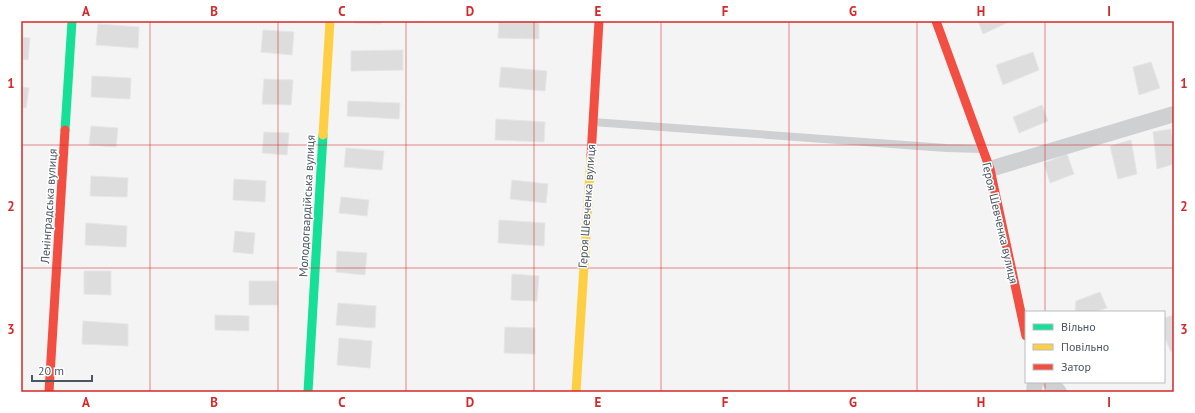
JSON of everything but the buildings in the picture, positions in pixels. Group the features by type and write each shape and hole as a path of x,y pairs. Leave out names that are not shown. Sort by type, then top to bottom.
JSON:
{"street":[{"name":"Ленінградська вулиця","path":"49,392 72,21"},
{"name":"Молодогвардійська вулиця","path":"308,392 330,21"},
{"name":"Героя Шевченка вулиця","path":"576,392 599,21"},
{"name":"Героя Шевченка вулиця","path":"936,21 990,169 1025,331"},
{"path":"990,169 1174,114"},
{"path":"1051,383 1059,392"}],"lane":[{"path":"593,122 983,150"}],"traffic: fast":[{"path":"65,130 72,21"},
{"path":"308,392 323,135"}],"traffic: slow":[{"path":"323,135 330,21"},
{"path":"576,392 591,156"}],"traffic: jam":[{"path":"591,156 599,21"},
{"path":"936,21 990,169 1025,331"},
{"path":"49,392 65,130"}]}
